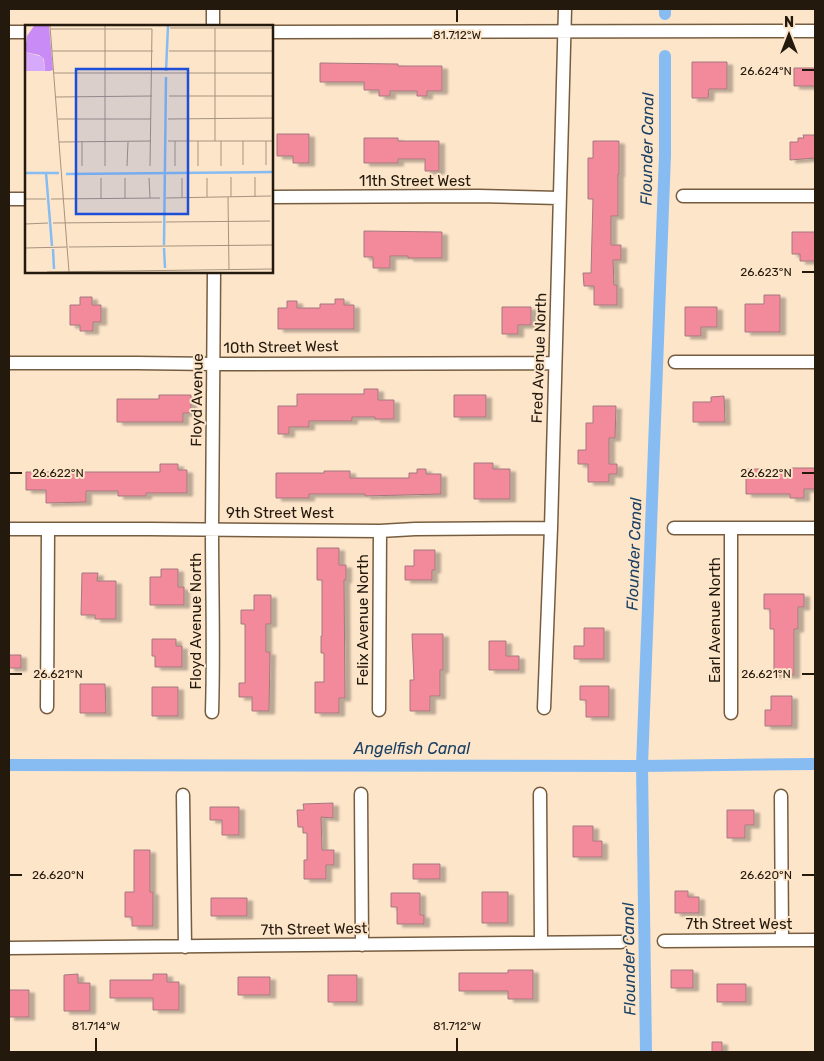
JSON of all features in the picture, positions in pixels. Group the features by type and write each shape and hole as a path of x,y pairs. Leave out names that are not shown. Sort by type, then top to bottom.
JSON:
{"street":[{"path":"213,9 213,25"},
{"name":"Fred Avenue North","path":"544,708 551,528 565,9"},
{"path":"272,32 815,31"},
{"path":"9,32 25,32"},
{"name":"11th Street West","path":"272,197 478,196 559,198"},
{"path":"683,196 815,196"},
{"path":"9,199 25,198"},
{"name":"Floyd Avenue","path":"212,530 214,272"},
{"path":"676,362 815,362"},
{"name":"10th Street West","path":"9,363 554,363"},
{"name":"9th Street West","path":"9,530 332,529 380,531 551,528"},
{"path":"674,528 815,528"},
{"name":"Earl Avenue North","path":"731,528 731,712"},
{"path":"47,706 48,529"},
{"name":"Floyd Avenue North","path":"212,530 214,625 212,712"},
{"name":"Felix Avenue North","path":"379,710 380,531"},
{"path":"361,794 362,945"},
{"path":"540,794 541,942"},
{"path":"183,795 185,947"},
{"path":"781,796 782,940"},
{"name":"7th Street West","path":"664,941 815,940"},
{"name":"7th Street West","path":"9,948 620,942"}],"building":[{"path":"692,62 727,62 727,89 709,89 708,98 692,98"},
{"path":"320,63 442,66 442,91 427,91 427,96 417,96 417,91 390,91 390,96 379,96 379,90 364,90 364,82 320,82"},
{"path":"794,68 815,68 815,86 794,86"},
{"path":"277,134 309,134 309,163 293,163 293,156 277,156"},
{"path":"803,135 815,135 815,158 790,160 790,142 798,142 798,138 804,138"},
{"path":"364,138 398,138 398,141 439,141 439,171 425,171 425,159 398,159 398,163 364,163"},
{"path":"593,141 619,141 618,216 611,216 611,245 621,245 621,260 613,260 614,285 617,285 617,305 594,305 594,286 584,286 583,273 591,273 593,199 588,199 588,158 593,158"},
{"path":"364,231 442,232 442,258 390,256 390,268 373,268 373,257 364,257"},
{"path":"792,232 815,232 815,261 800,261 800,254 792,254"},
{"path":"764,295 780,295 780,332 745,332 745,304 764,304"},
{"path":"80,297 92,297 92,305 101,305 101,322 93,322 93,331 80,331 80,325 70,325 70,305 80,305"},
{"path":"335,299 344,299 344,305 354,305 354,329 278,329 278,308 287,308 287,301 297,301 297,308 320,308 320,304 335,304"},
{"path":"502,307 531,307 531,325 518,325 518,334 502,334"},
{"path":"685,307 717,307 717,327 701,327 701,336 685,336"},
{"path":"364,389 378,389 378,400 394,400 394,419 352,417 352,421 309,421 309,427 289,427 289,434 278,434 278,406 297,406 297,394 364,394"},
{"path":"159,395 191,395 191,413 183,413 183,422 117,422 117,399 159,399"},
{"path":"454,395 486,395 486,417 454,417"},
{"path":"724,396 725,422 693,422 693,402 711,402 711,397"},
{"path":"593,406 616,406 615,438 609,438 609,464 617,464 617,474 609,474 609,482 588,482 588,464 578,464 578,450 586,450 586,423 593,423"},
{"path":"474,463 493,463 493,469 510,469 510,499 474,499"},
{"path":"160,464 178,464 178,470 187,470 187,493 146,493 146,496 118,496 118,491 86,491 86,502 46,503 46,490 26,490 26,472 160,472"},
{"path":"815,468 815,489 804,489 804,498 790,498 790,494 746,494 746,469"},
{"path":"417,469 426,469 426,474 441,474 441,494 365,496 365,494 309,494 309,498 276,498 276,473 350,471 350,478 409,478 409,473 417,473"},
{"path":"317,548 339,548 339,565 346,565 346,580 344,580 345,698 339,698 339,713 315,713 315,682 324,682 324,653 321,653 322,580 317,580"},
{"path":"414,550 435,550 435,570 432,570 432,580 405,580 405,566 414,566"},
{"path":"161,569 178,569 178,587 184,587 184,605 150,605 150,577 161,577"},
{"path":"82,573 98,573 97,581 116,581 116,619 95,619 95,615 81,615"},
{"path":"764,594 804,594 804,607 798,607 798,629 794,629 794,675 774,675 774,629 770,629 770,609 764,609"},
{"path":"254,595 271,595 271,624 266,624 266,652 270,652 269,711 252,711 252,697 239,697 239,683 245,683 245,624 241,624 241,610 254,610"},
{"path":"584,628 604,628 604,659 574,659 574,646 584,646"},
{"path":"412,634 443,634 443,670 440,670 440,696 430,696 430,711 410,711 410,680 414,680"},
{"path":"152,639 176,639 176,646 182,646 182,667 155,667 155,656 152,656"},
{"path":"489,641 506,641 506,656 519,656 519,670 489,670"},
{"path":"9,655 21,655 21,668 9,668"},
{"path":"80,684 105,684 106,713 80,713"},
{"path":"580,686 609,686 609,717 586,717 586,700 580,700"},
{"path":"152,687 178,687 178,716 152,716"},
{"path":"771,696 792,696 792,726 765,726 765,710 771,710"},
{"path":"333,803 333,818 321,817 322,850 334,850 334,865 326,865 326,879 304,879 304,860 307,860 307,833 303,833 303,827 298,827 297,810 304,810 303,804"},
{"path":"210,807 239,807 239,835 222,835 222,820 210,820"},
{"path":"727,810 754,810 754,825 745,825 745,838 727,838"},
{"path":"573,826 593,826 593,841 602,841 602,857 573,857"},
{"path":"134,850 150,850 150,892 153,892 153,926 132,926 132,917 125,917 125,892 134,892"},
{"path":"413,864 440,864 440,879 413,879"},
{"path":"675,891 688,891 688,897 699,897 699,913 675,913"},
{"path":"482,892 508,892 508,923 482,923"},
{"path":"391,893 420,893 420,915 424,915 424,924 397,924 397,907 391,907"},
{"path":"211,898 247,898 247,916 211,916"},
{"path":"508,970 533,970 533,999 508,999 508,991 459,991 459,973 508,973"},
{"path":"671,970 693,970 693,988 671,988"},
{"path":"78,974 78,983 90,983 90,1011 64,1011 64,975"},
{"path":"153,974 167,974 167,982 179,982 179,1010 153,1010 153,998 110,998 110,980 153,980"},
{"path":"328,975 357,975 357,1002 328,1002"},
{"path":"238,977 270,977 270,995 238,995"},
{"path":"717,984 746,984 746,1002 717,1002"},
{"path":"9,990 29,990 29,1017 9,1017"},
{"path":"712,1042 722,1042 722,1052 712,1052"}],"waterway":[{"name":"Flounder Canal","path":"665,9 665,14"},
{"name":"Flounder Canal","path":"646,1052 642,766 665,155 665,56"},
{"name":"Angelfish Canal","path":"9,765 642,766 815,764"}]}
